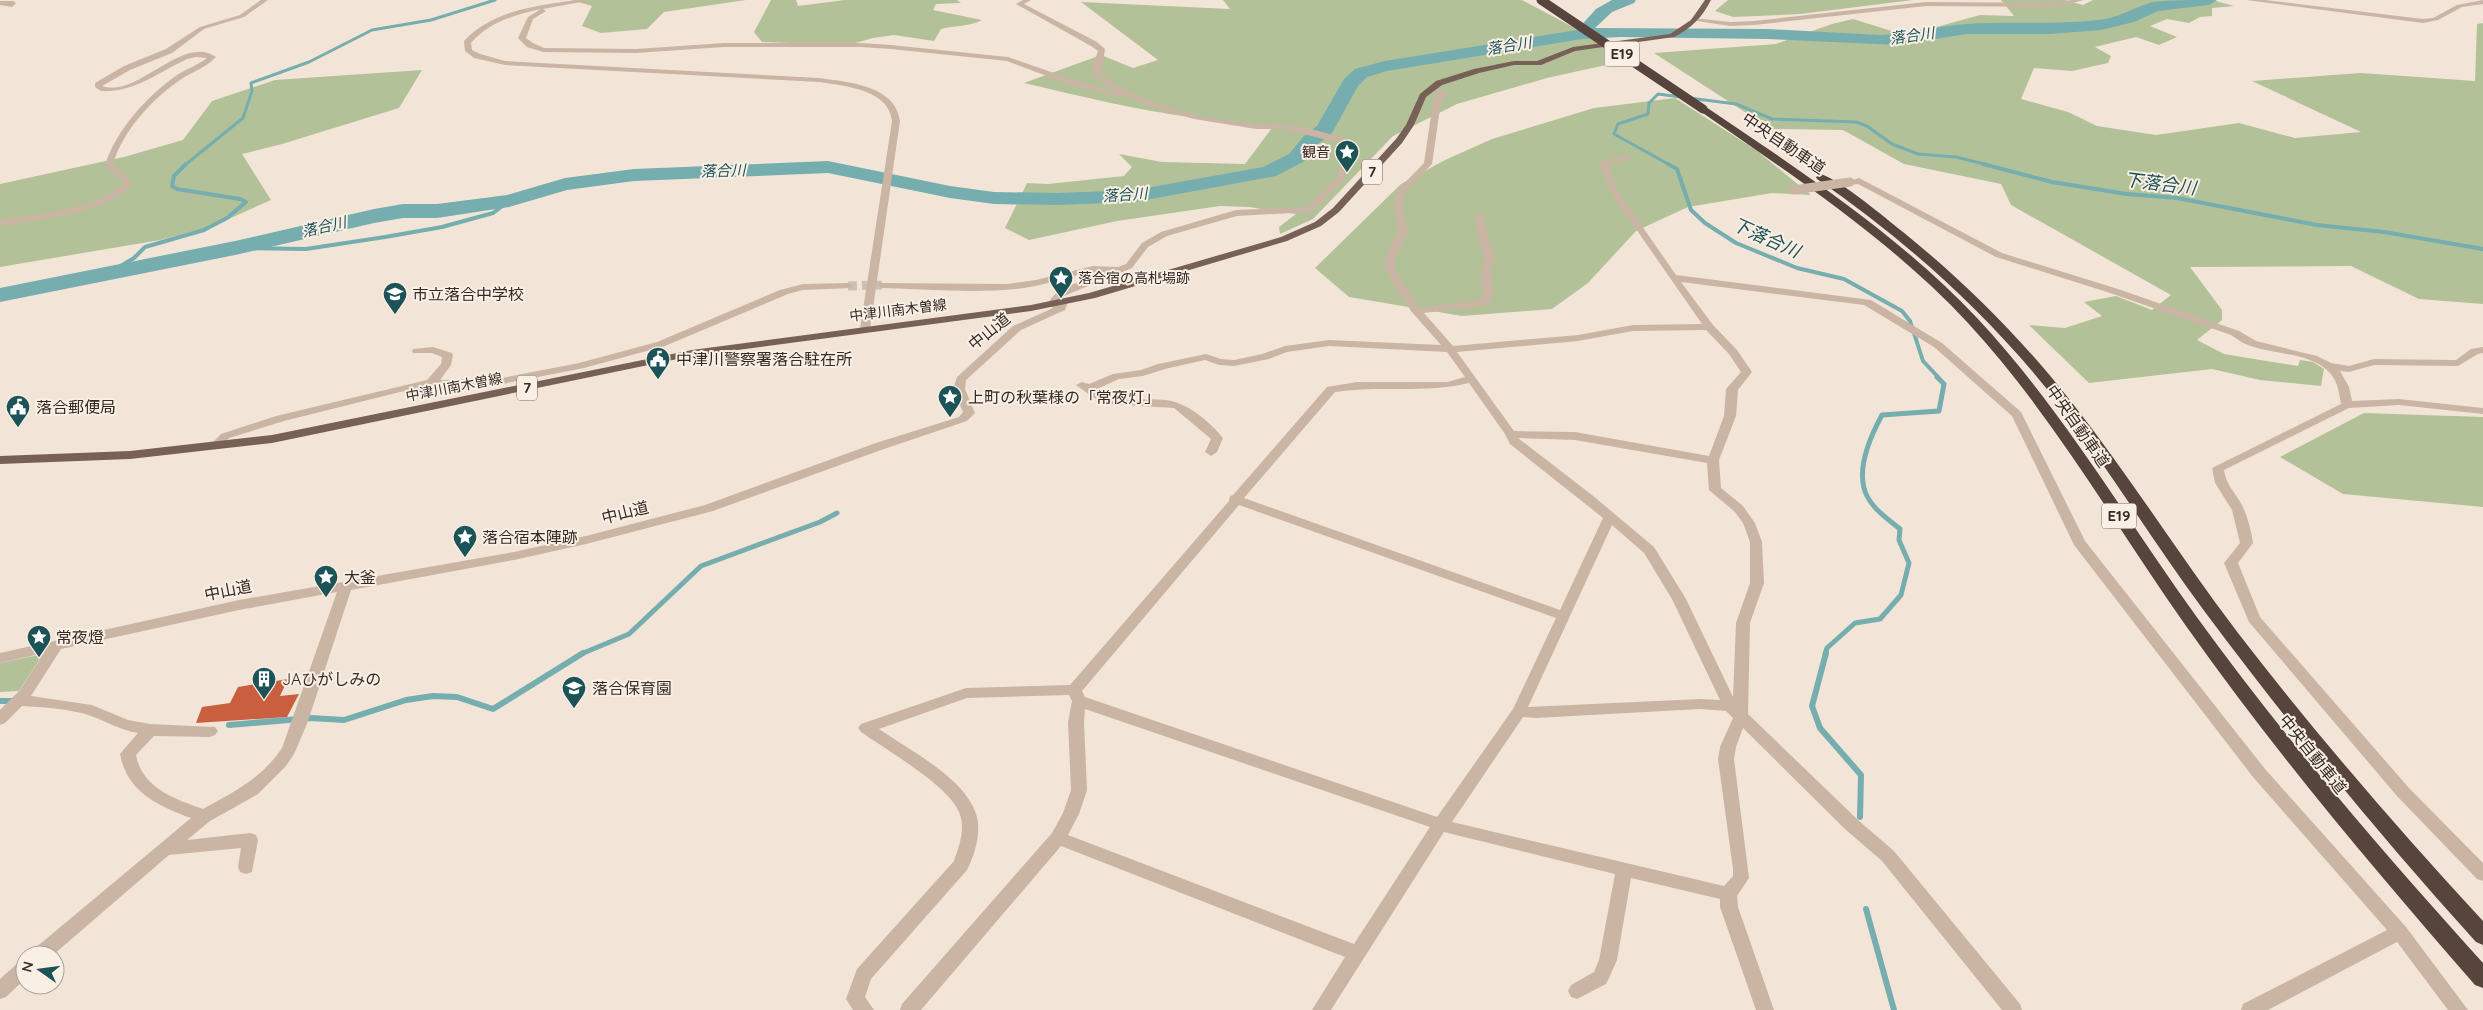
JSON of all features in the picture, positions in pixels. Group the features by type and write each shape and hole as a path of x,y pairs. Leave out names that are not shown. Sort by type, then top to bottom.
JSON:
{"highway":[{"name":"中央自動車道","path":"1541,0 1875,214 1915,246 1993,320 2029,359 2070,410 2198,592 2276,695 2348,784 2483,936"},
{"name":"中央自動車道","path":"1552,0 1708,108 1860,217 1936,284 2008,360 2046,408 2170,591 2242,692 2320,791 2400,886 2483,978"}],"main road":[{"path":"1430,88 1439,83 1477,71 1514,63 1538,63 1573,49 1676,34 1703,11 1708,0"},
{"name":"中津川南木曽線","path":"0,460 130,455 215,446 319,430 692,353 1058,303 1284,239 1318,224 1348,198 1399,141 1410,125 1423,96 1430,88"}],"street":[{"path":"0,223 103,201 126,188 129,183 108,165 113,151 159,93 177,78 212,56 202,54 184,58 128,86 108,90 101,89 98,85 127,68 168,51 202,28 242,16 265,0"},
{"path":"589,0 509,16 485,26 476,32 468,43 469,51 477,56 505,63 825,81 856,86 879,95 891,105 895,112 893,144 865,329"},
{"path":"1028,0 1019,4 1094,44 1102,51 1097,65 1097,75 1131,97"},
{"path":"1693,20 1730,24 1754,23 1926,4 2056,5 2081,0"},
{"path":"2249,0 2264,4 2295,4 2350,14 2423,21 2440,18 2452,9 2468,3 2483,2"},
{"path":"0,2 13,3 12,5"},
{"path":"546,8 530,18 522,38 530,45 543,50 636,51 724,46 891,47 1008,59 1079,85 1131,97"},
{"path":"1430,88 1442,92 1442,96 1438,102 1428,164 1400,192 1398,204 1403,232 1389,261 1391,270 1416,311 1450,349 1511,434 1514,442 1610,517 1655,557 1679,599 1735,712 1852,825 1888,856 2013,1010"},
{"name":"中山道","path":"0,658 239,605 514,556 709,508 880,446 963,419 969,413 959,389 958,383 961,379 1007,335 1017,328 1061,308 1054,300 1060,294 1132,264 1145,245 1164,234 1236,213 1308,210 1342,178 1342,171 1352,148 1350,144 1343,141 1286,128 1256,127 1195,117 1131,97"},
{"path":"1627,158 1603,162 1604,170 1615,194 1709,327 1733,352 1747,372 1732,389 1730,416 1713,460 1712,483 1715,490 1739,509 1748,523 1756,542 1758,561 1756,584 1743,623 1735,712 1726,759 1741,878 1728,894 1729,907 1736,930 1765,1010"},
{"path":"1794,190 1859,181 1999,255 2123,294 2235,333 2251,343 2312,356 2338,373 2346,392 2347,405"},
{"path":"1416,311 1484,303 1488,296 1486,272 1490,257 1486,249 1480,215"},
{"path":"882,285 1011,286 1026,285 1089,268 1119,270"},
{"path":"1673,278 1867,302 1938,345 2017,414 2079,542 2259,773 2400,932 2459,1010"},
{"path":"215,446 225,436 280,418 431,383 497,382 580,366 662,344 784,292 803,287 848,286"},
{"path":"1211,452 1217,438 1178,406 1153,402 1114,402 1097,398 1085,386 1117,376 1142,373 1162,366 1206,357 1220,362 1234,363 1265,357 1285,349 1321,344 1378,344 1450,349 1578,338 1633,328 1709,327"},
{"path":"417,351 433,350 448,355 446,365 431,383"},
{"path":"2328,366 2349,369 2374,362 2458,362 2475,351 2483,350"},
{"path":"909,1010 1058,838 1071,814 1079,790 1076,722 1077,695 1234,499 1331,389 1357,385 1447,385 1470,379"},
{"path":"2483,411 2399,402 2347,405 2218,468 2218,482 2233,501 2244,525 2247,543 2231,563 2254,619 2403,792 2483,874"},
{"path":"1511,434 1575,436 1713,460"},
{"path":"1234,499 1563,616"},
{"path":"1321,1010 1441,824 1519,711 1610,517"},
{"path":"52,945 204,816 252,790 281,762 289,750 301,718 345,587"},
{"path":"0,719 20,701 56,646"},
{"path":"865,1010 855,999 863,975 961,865 969,843 968,812 952,789 866,728 966,693 1077,695 1460,831 1728,894"},
{"path":"20,701 41,702 92,710 125,725 150,730 210,731"},
{"path":"1519,711 1536,713 1700,704 1735,712"},
{"path":"150,730 128,754 129,767 139,781 162,801 204,816"},
{"path":"1058,838 1356,954"},
{"path":"165,849 250,840 246,867"},
{"path":"1576,991 1600,978 1608,960 1624,870"},
{"path":"2250,1010 2400,932"},
{"path":"0,991 15,977"}],"green space":[{"path":"571,0 746,0 664,12 647,29 601,33 582,26 592,6"},
{"path":"771,0 796,0 798,6 845,0 957,0 961,3 936,4 933,10 982,20 972,24 941,29 934,41 894,35 873,38 849,45 762,42 754,32"},
{"path":"1223,0 1522,0 1614,49 1624,61 1547,78 1457,104 1393,136 1313,219 1280,234 1279,227 1296,214 1249,207 1220,206 1117,221 1029,240 1005,228 1027,183 1048,184 1124,176 1132,167 1119,154 1162,162 1245,164 1272,128 1147,110 1024,83 1101,55 1133,68 1158,60 1081,2 1230,9"},
{"path":"1728,0 1913,0 1800,14 1733,17 1715,11"},
{"path":"2001,0 2065,0 2083,5 2093,0 2212,0 2234,6 2212,8 2212,16 2200,17 2189,23 2167,19 2150,26 2177,37 2159,45 2136,37 2095,47 2111,56 2108,63 2072,71 2034,68 2021,99 2068,112 2097,126 2156,135 2239,123 2295,138 2361,132 2252,81 2361,73 2475,81 2477,24 2483,23 2483,304 2419,299 2351,266 2190,267 2222,310 2222,320 2197,340 2224,354 2298,366 2300,360 2313,362 2324,369 2321,386 2260,380 2212,369 2089,383 2029,325 2065,328 2102,316 2084,302 2116,296 2152,310 2171,295 2011,205 2001,184 1904,164 1843,130 1771,129 1654,53 1776,44 1832,24 1853,19 1895,32 1929,29 1980,15 2014,16"},
{"path":"422,70 399,108 282,144 242,154 271,200 213,226 160,240 0,267 0,184 124,157 183,140 212,101 275,80"},
{"path":"1675,98 1756,150 1811,195 1772,193 1688,207 1636,231 1588,283 1552,309 1462,316 1349,297 1315,268 1401,184 1445,160 1492,139 1594,108"},
{"path":"2364,413 2483,417 2483,507 2343,494 2280,457"},
{"path":"43,654 19,691 0,692 0,663"}],"building":[{"name":"JAひがしみの","path":"288,679 280,696 299,694 287,717 196,723 202,707 230,703 238,687"}],"waterway":[{"path":"185,165 243,118 252,91 251,83 309,62 372,30 431,20 495,0"},
{"path":"1582,34 1601,12 1612,5 1628,0"},
{"name":"落合川","path":"1582,34 1620,32 1767,34 1898,40 1966,29 2050,29 2101,25 2128,19 2143,10 2157,6 2209,0"},
{"name":"落合川","path":"0,295 235,248 374,216 403,211 437,211 509,201 565,184 634,175 691,171 828,167 950,192 994,198 1057,199 1135,196 1269,172 1296,158 1311,140 1325,129 1350,83 1361,73 1385,66 1420,62 1461,53 1582,34"},
{"name":"下落合川","path":"1670,165 1614,134 1618,124 1648,114 1649,103 1658,94 1736,104 1772,119 1856,122 1867,126 1892,144 1918,154 1956,157 1988,165"},
{"name":"下落合川","path":"1668,164 1677,169 1691,210 1705,223 1736,243 1797,268 1844,279 1902,311 1910,321 1923,361 1939,378"},
{"name":"下落合川","path":"1983,164 2052,182 2127,194 2177,198 2317,225 2384,232 2483,249"},
{"path":"109,273 134,258 145,247 204,230 227,218 246,202 240,199 177,189 172,186 174,176 185,165"},
{"path":"235,248 306,249 385,237 442,227 493,213 509,201"},
{"name":"下落合川","path":"1825,654 1827,648 1855,623 1880,619 1901,595 1909,563 1899,540 1900,529 1878,510 1867,496 1864,487 1863,466 1869,444 1882,415 1939,411 1944,384 1937,377"},
{"path":"582,654 629,634 701,566 820,522 837,513"},
{"name":"下落合川","path":"1826,653 1812,706 1820,728 1861,775 1860,817"},
{"path":"229,725 311,718 344,720 406,700 433,696 457,697 493,709 582,654"},
{"path":"0,701 11,701"},
{"name":"下落合川","path":"1866,909 1894,1010"}],"tunnel":[{"path":"848,286 882,285"}],"place":[{"name":"観音","path":"1347,173"},
{"name":"落合宿の高札場跡","path":"1061,299"},
{"name":"市立落合中学校","path":"395,315"},
{"name":"中津川警察署落合駐在所","path":"658,380"},
{"name":"上町の秋葉様の「常夜灯」","path":"950,418"},
{"name":"落合郵便局","path":"18,428"},
{"name":"落合宿本陣跡","path":"465,558"},
{"name":"大釜","path":"326,598"},
{"name":"常夜燈","path":"39,658"},
{"name":"JAひがしみの","path":"264,700"},
{"name":"落合保育園","path":"574,709"}]}
